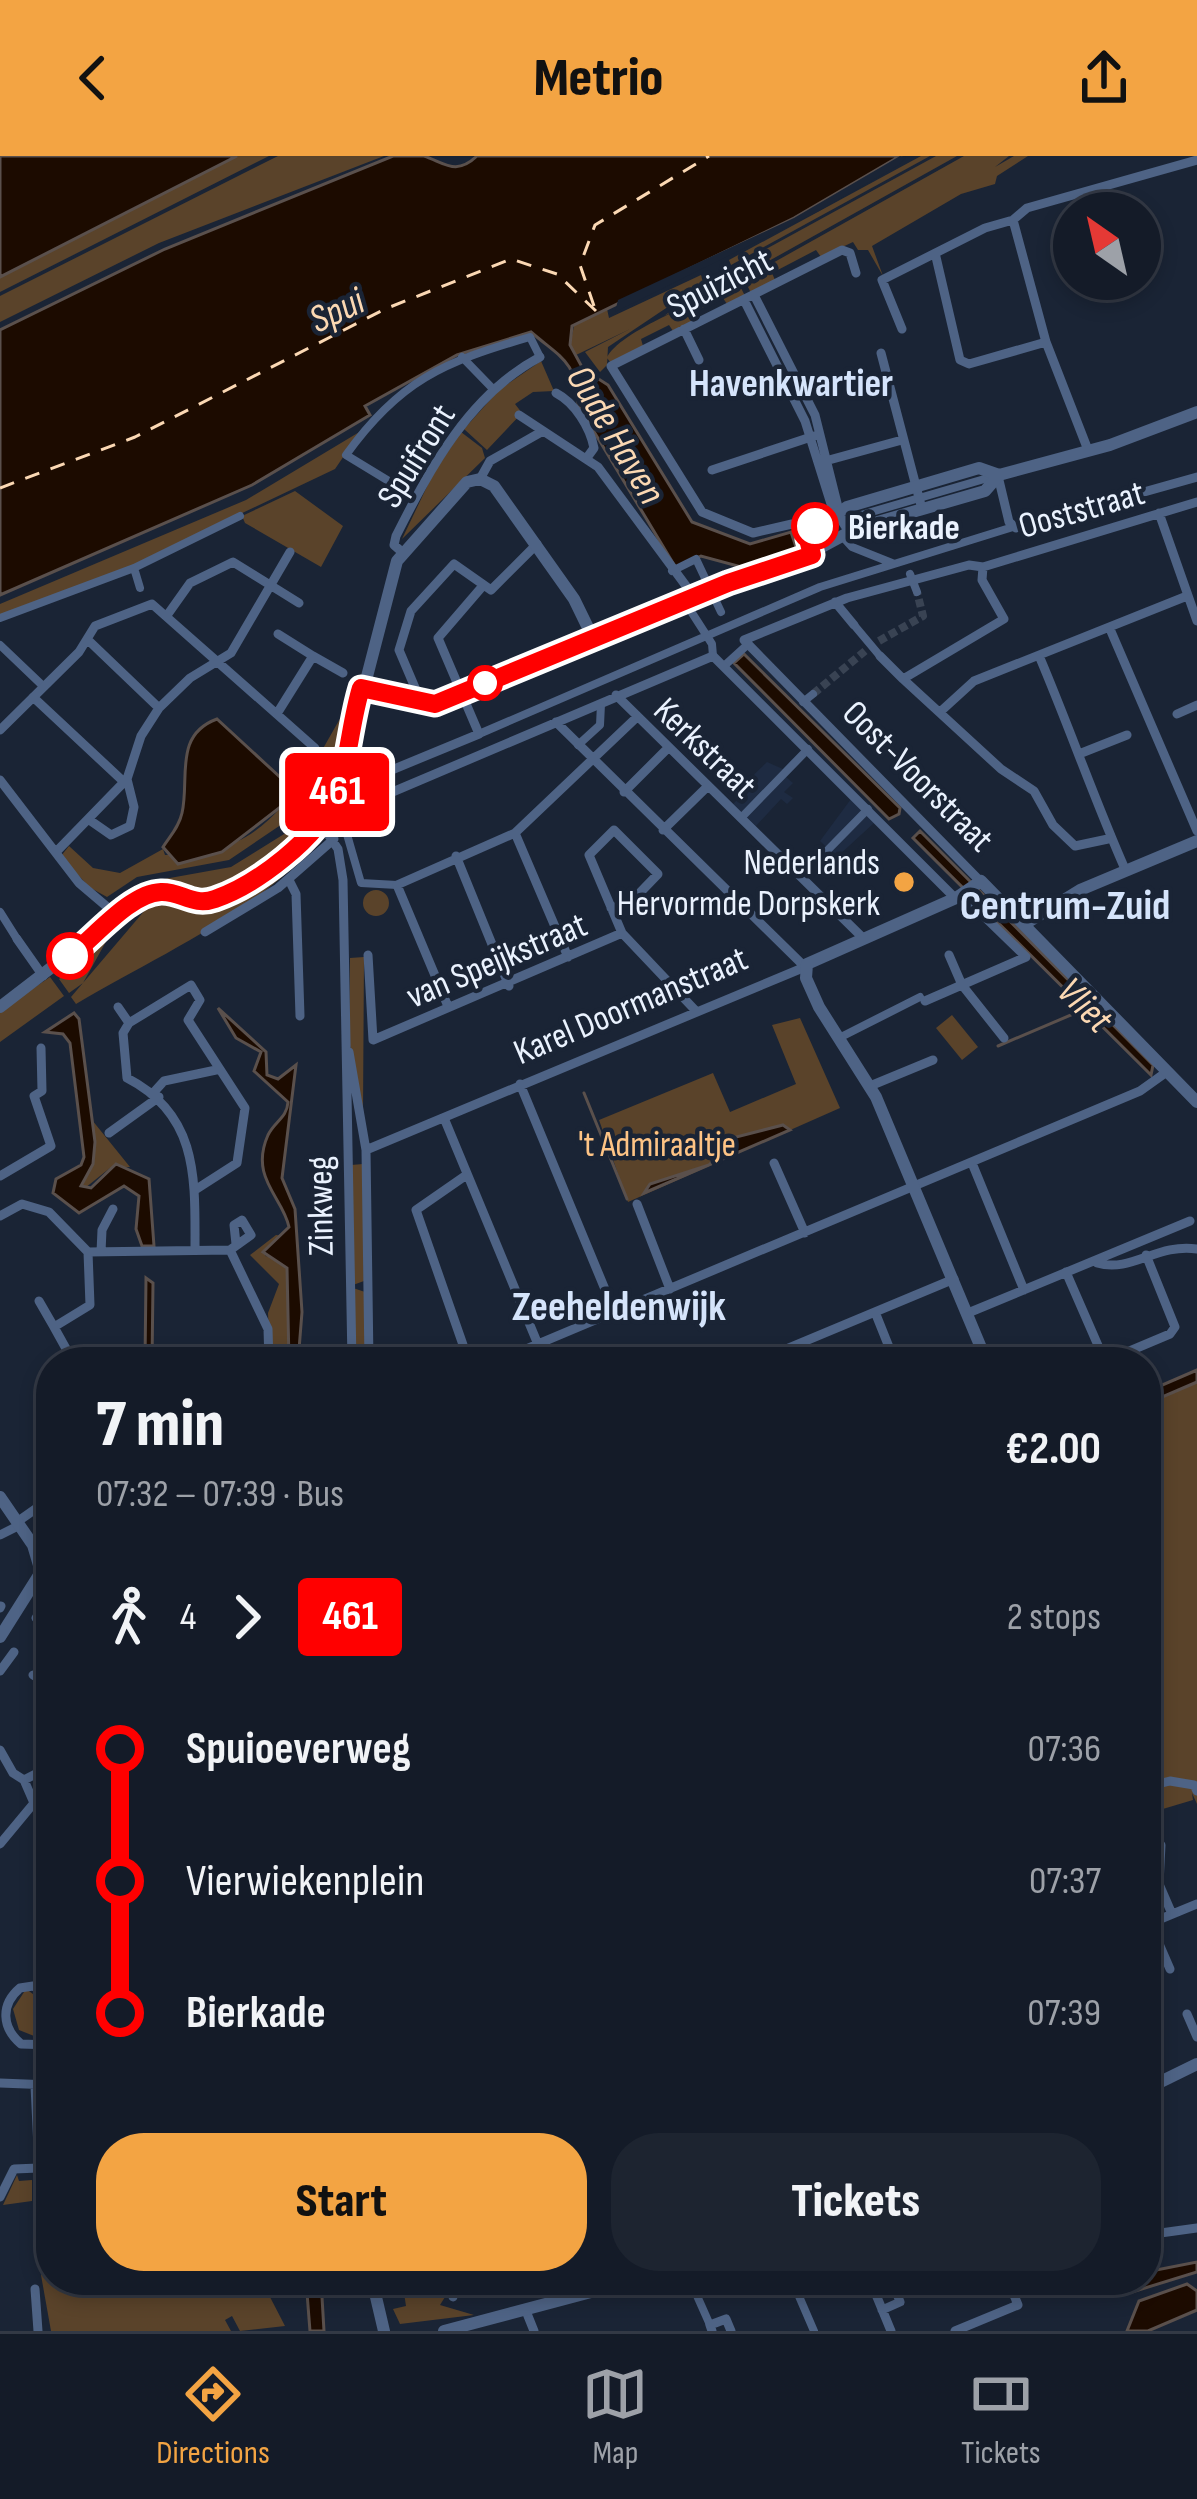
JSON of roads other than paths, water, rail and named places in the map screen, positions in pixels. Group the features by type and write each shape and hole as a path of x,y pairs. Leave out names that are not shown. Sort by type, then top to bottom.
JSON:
{"street":[{"path":"902,329 883,280 988,227 1013,220 1027,208 1197,160"},
{"path":"1013,220 1046,342 1088,450"},
{"name":"Spuizicht","path":"810,532 790,524 753,533 703,513 610,366 842,250 850,254 856,273"},
{"path":"936,257 961,362 1046,342"},
{"path":"748,297 829,460 852,547 893,564 908,570 1013,527 1197,477"},
{"path":"684,329 699,360"},
{"name":"Spuifront","path":"392,483 346,455 382,405 462,357 530,337 540,357 494,390 456,433 395,539 406,547"},
{"path":"881,352 904,424 902,440 919,498"},
{"name":"Spuifront","path":"462,357 494,390"},
{"path":"556,393 572,405 592,438 594,448 586,459"},
{"path":"361,688 422,704 461,693 690,600 714,604 812,555 844,524 919,498 986,491 998,475 1197,412"},
{"path":"519,415 601,470 690,600 713,656 892,830 967,889 1026,956 839,1038"},
{"path":"205,932 289,880 326,831 345,781 361,688 406,547 462,486 480,478 490,461 543,431"},
{"path":"712,470 816,436"},
{"path":"816,436 831,503 844,524"},
{"path":"829,460 902,440"},
{"path":"812,555 810,532 919,498 981,468 998,475"},
{"path":"998,475 1013,527"},
{"path":"480,478 493,485 537,544 574,599 594,640"},
{"name":"Ooststraat","path":"751,634 908,570 983,567 1197,502"},
{"path":"1160,513 1197,621"},
{"path":"0,619 134,568 240,517"},
{"path":"422,704 399,650 410,614 454,565 481,588 493,589 537,544"},
{"path":"56,852 126,780 141,736 159,708 190,678 222,660 290,552"},
{"path":"670,571 696,559 724,630"},
{"path":"168,614 190,583 233,562 299,603"},
{"path":"345,781 365,781 609,682 619,672 745,620 893,564"},
{"path":"903,679 1004,619 982,580 983,567"},
{"path":"134,568 140,589"},
{"path":"908,570 917,592"},
{"path":"478,734 438,638 481,588"},
{"path":"940,712 968,684 1187,596"},
{"path":"835,602 903,679 1001,769 1034,790 1053,825 1075,846 1108,839"},
{"path":"0,730 88,640 95,626 147,606 168,614 315,748"},
{"path":"724,666 746,646 751,634 745,620"},
{"path":"1110,629 1197,830"},
{"path":"278,634 343,673"},
{"path":"88,640 159,708"},
{"path":"0,645 43,686"},
{"name":"Oost-Voorstraat","path":"746,646 912,810 967,889 1024,924 1197,1102"},
{"path":"278,712 313,656"},
{"path":"0,1007 155,892 198,902 218,898 376,799 713,656"},
{"path":"1040,658 1108,839 1125,869"},
{"path":"803,702 813,694"},
{"name":"Kerkstraat","path":"616,695 862,938"},
{"path":"32,697 126,780 134,808 130,826 111,835 88,819"},
{"path":"577,746 600,725 601,703"},
{"path":"1177,714 1197,705"},
{"path":"346,831 361,883 397,885 515,833 637,717"},
{"path":"556,722 805,967 819,1007 870,1086 981,1347"},
{"path":"1079,754 1126,735"},
{"path":"741,818 808,749"},
{"path":"624,792 665,751"},
{"path":"0,780 79,883 118,916"},
{"path":"663,830 708,786"},
{"path":"814,864 869,808"},
{"path":"892,830 912,810"},
{"path":"611,908 630,903 658,874 614,830 589,855 611,908 622,933"},
{"name":"Zinkweg","path":"326,831 342,872 352,1347"},
{"path":"515,833 568,957"},
{"path":"1024,924 1125,869 1197,841"},
{"path":"456,856 509,986"},
{"path":"289,880 296,895 300,1016"},
{"path":"397,885 447,1004"},
{"name":"Karel Doormanstraat","path":"366,1150 805,967 967,889"},
{"path":"0,912 44,976"},
{"name":"van Speijkstraat","path":"368,955 373,1040 447,1004 454,1010 622,933 695,1010"},
{"path":"949,955 962,985 1004,1038"},
{"path":"195,1190 237,1163 244,1108 188,1020 200,1000 191,985 129,1023 123,1033 127,1078 157,1094 194,1157 195,1250"},
{"path":"118,1007 129,1023"},
{"path":"0,1176 51,1146 34,1096 42,1091 41,1048"},
{"name":"Zinkweg","path":"347,1049 366,1150 369,1347"},
{"path":"870,1086 933,1060"},
{"path":"109,1133 157,1094 164,1082 216,1070"},
{"path":"528,1347 1140,1091 1168,1071"},
{"path":"520,1084 614,1311"},
{"path":"444,1118 536,1347"},
{"path":"774,1162 806,1233"},
{"path":"972,1163 1024,1290"},
{"path":"464,1347 416,1210 465,1176"},
{"path":"0,1196 4,1214 22,1204 44,1209 88,1252 90,1305 54,1328"},
{"path":"637,1204 670,1288"},
{"path":"101,1252 102,1230 113,1209"},
{"path":"968,1313 1190,1221"},
{"path":"1097,1263 1119,1266 1167,1246 1192,1248"},
{"path":"88,1252 233,1247 268,1330 269,1347"},
{"path":"1136,1347 1174,1330 1146,1255"},
{"path":"1066,1272 1098,1347"},
{"path":"791,1347 954,1280"},
{"path":"39,1300 65,1347"},
{"path":"875,1312 889,1347"},
{"path":"0,1497 36,1554"},
{"path":"1,1533 36,1509"},
{"path":"0,1637 36,1586"},
{"path":"0,1671 14,1652"},
{"path":"0,1750 13,1773 24,1780 34,1803 0,1844"},
{"path":"24,1780 36,1774"},
{"path":"1161,1783 1195,1788"},
{"path":"1161,1888 1172,1914"},
{"path":"1161,1919 1197,1904"},
{"path":"1161,1951 1170,1970"},
{"path":"36,1988 20,1988 5,2013 7,2028 21,2044 36,2044"},
{"path":"1187,2014 1197,2037"},
{"path":"1161,2082 1197,2064"},
{"path":"0,2083 35,2086 36,2113"},
{"path":"0,2197 14,2169 36,2168"},
{"path":"1161,2233 1197,2228"},
{"path":"35,2289 38,2331"},
{"path":"376,2295 384,2331"},
{"path":"444,2331 585,2295"},
{"path":"697,2295 711,2328 726,2318 731,2331"},
{"path":"798,2295 814,2331"},
{"path":"876,2295 891,2331"},
{"path":"882,2310 900,2302 897,2295"},
{"path":"955,2331 1018,2305 1014,2295"},
{"path":"526,2312 534,2331"}],"water":[{"path":"0,156 237,156 0,277"},
{"path":"393,156 424,156 457,167 477,156 900,156 794,218 572,326 570,345 583,369 608,385 692,522 750,544 791,532 797,550 745,568 701,556 676,568 578,405 571,369 531,332 457,355 365,406 370,415 252,485 0,595 0,330 165,249"},
{"path":"744,654 900,808 899,814 889,819 734,663"},
{"path":"217,719 282,779 283,805 222,852 178,864 163,847 182,813 189,747 203,726"},
{"name":"Vliet","path":"920,831 1153,1065 1151,1075 913,838"},
{"path":"218,1008 266,1052 267,1075 278,1079 296,1065 282,1178 295,1209 302,1312 299,1347 289,1347 287,1268 263,1252 289,1227 262,1163 268,1135 288,1102 254,1071 261,1052 236,1038"},
{"path":"74,1013 79,1019 95,1142 93,1164 81,1186 91,1188 116,1164 149,1179 154,1246 142,1246 136,1229 139,1196 124,1186 79,1213 53,1193 56,1179 81,1165 84,1157 70,1043 63,1034 45,1032"},
{"path":"783,1125 790,1130 709,1165 736,1137"},
{"path":"709,1165 644,1193 650,1184"},
{"path":"146,1278 153,1283 152,1347 145,1347"},
{"path":"1197,1370 1197,1382 1161,1398 1161,1386"},
{"path":"1197,2262 1197,2272 1161,2283 1161,2269"},
{"path":"1187,2284 1197,2291 1197,2310 1148,2331 1127,2331 1139,2301"},
{"path":"307,2295 322,2295 324,2331 310,2331"}],"waterway":[{"name":"Vliet","path":"998,1046 1085,1009"},
{"path":"584,1093 627,1199"}],"tunnel":[{"path":"879,641 923,616 917,592"},
{"path":"813,694 865,651"}],"place":[{"name":"Bierkade","path":"815,526"},
{"name":"Nederlands Hervormde Dorpskerk","path":"904,882"}],"district":[{"name":"Havenkwartier","path":"791,382"},
{"name":"Centrum-Zuid","path":"1065,904"},
{"name":"Zeeheldenwijk","path":"619,1305"}],"water label":[{"name":"Spui","path":"336,309"},
{"name":"Oude Haven","path":"617,434"}],"park label":[{"name":"'t Admiraaltje","path":"657,1143"}]}
